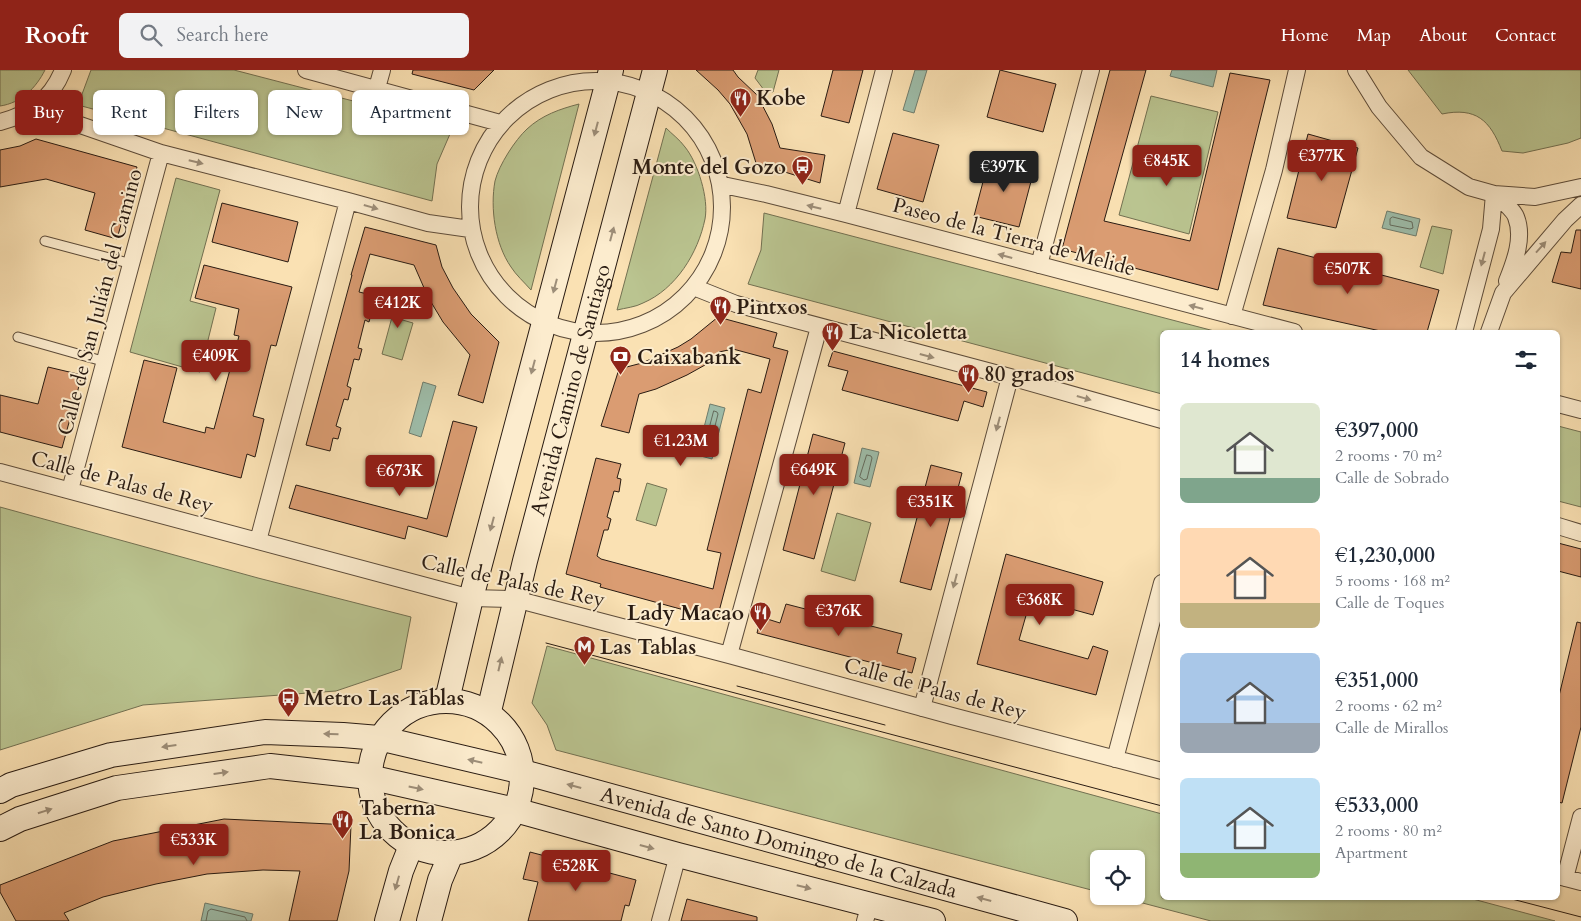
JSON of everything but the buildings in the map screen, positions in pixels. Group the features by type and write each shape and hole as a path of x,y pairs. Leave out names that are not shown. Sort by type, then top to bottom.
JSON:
{"street":[{"path":"53,90 63,70"},
{"path":"306,70 500,123"},
{"path":"377,88 382,70"},
{"name":"Avenida Camino de Santiago","path":"488,711 515,600 655,70"},
{"path":"846,214 884,70"},
{"path":"1039,265 1091,70"},
{"path":"1232,316 1274,170 1297,70"},
{"path":"1294,87 1308,70"},
{"path":"1342,70 1360,77 1379,107 1421,158 1469,187 1494,194 1535,197 1581,187"},
{"path":"610,76 629,87 649,95 676,110 698,131 713,156 723,185 724,222 715,257 696,288 654,319 611,332 586,332 546,320 519,306 496,285 480,259 470,229 468,201 473,173 484,146 500,123 522,104 548,90 610,76"},
{"name":"Avenida Camino de Santiago","path":"447,700 471,598 610,76"},
{"path":"0,122 15,118"},
{"path":"83,126 161,153 428,223 470,229"},
{"name":"Calle de San Julián del Camino","path":"70,490 161,153"},
{"name":"Paseo de la Tierra de Melide","path":"723,185 846,214 1286,330"},
{"path":"1490,330 1515,260 1520,234 1516,215 1494,194"},
{"path":"1465,330 1491,229 1494,194"},
{"path":"258,541 348,201"},
{"path":"1503,293 1565,220 1581,205"},
{"path":"696,288 736,304 1010,377 1160,419"},
{"path":"729,654 819,327"},
{"path":"922,708 1010,377"},
{"path":"1560,405 1581,410"},
{"name":"Calle de Palas de Rey","path":"0,472 471,598 515,600 729,654 922,708 1160,770"},
{"path":"1560,527 1581,532"},
{"path":"1115,759 1160,590"},
{"path":"447,700 469,704 488,711 504,725 520,757 523,772 516,810 500,832 477,847 451,854 411,846 389,829 374,805 369,777 371,757 379,738 397,718 420,704 447,700"},
{"name":"Avenida de Santo Domingo de la Calzada","path":"0,791 11,785 111,754 265,732 379,738 523,772 1065,921"},
{"name":"Avenida de Santo Domingo de la Calzada","path":"0,829 20,819 117,788 270,766 369,777 516,810 678,855 868,913 933,921"},
{"path":"1568,878 1581,817"},
{"path":"387,921 401,871 411,846"},
{"path":"429,921 440,880 451,854"},
{"path":"660,921 678,855"}],"lane":[{"path":"45,240 132,264"},
{"path":"18,338 106,362"}],"green space":[{"path":"0,70 45,70 31,90 15,90 15,102 0,106"},
{"path":"91,70 234,70 311,90 268,90 268,135 342,135 342,98 352,101 352,135 450,135 437,164 432,201 189,135 258,135 258,90 175,90 175,131 165,129 165,90 93,90 93,109 83,106 83,92"},
{"path":"758,70 779,70 773,92 764,90 755,78"},
{"path":"1408,70 1581,70 1581,138 1568,143 1523,153 1502,151 1492,131 1480,118 1464,112 1442,114"},
{"path":"1151,96 1218,112 1189,234 1119,215"},
{"path":"579,104 531,290 513,270 501,248 495,226 493,203 495,181 508,153 527,129 552,113"},
{"path":"666,128 685,147 698,172 704,192 706,211 702,232 691,257 666,289 640,304 617,310"},
{"path":"176,178 220,190 190,301 216,308 200,372 130,352"},
{"path":"764,213 1210,330 1160,330 1160,393 748,284 761,250"},
{"path":"1432,226 1452,230 1443,274 1420,267"},
{"path":"392,317 413,323 402,360 382,354"},
{"path":"1560,427 1581,432 1581,507 1560,502"},
{"path":"647,483 667,489 656,526 636,520"},
{"path":"0,507 258,578 411,617 401,669 336,691 143,705 0,750"},
{"path":"837,513 871,523 855,581 821,571"},
{"path":"547,646 1160,813 1160,900 1476,900 1555,921 1211,921 1145,904 1145,850 1090,850 1090,890 556,750 547,725 532,703"}],"water":[{"path":"915,70 927,70 914,113 903,110"},
{"path":"1172,70 1217,70 1213,87 1170,76"},
{"path":"1387,211 1420,219 1416,236 1382,228"},
{"path":"423,382 436,386 421,437 409,433"},
{"path":"710,404 725,408 712,459 697,455"},
{"path":"862,448 879,452 870,487 854,483"},
{"path":"205,903 253,914 251,921 201,921"}],"tram line":[{"path":"546,643 1160,805"},
{"path":"737,686 885,725"},
{"path":"1516,900 1581,917"}],"place":[{"name":"Kobe","path":"740,117"},
{"name":"Monte del Gozo","path":"802,186"},
{"name":"Pintxos","path":"720,326"},
{"name":"La Nicoletta","path":"833,351"},
{"name":"Caixabank","path":"621,376"},
{"name":"80 grados","path":"968,393"},
{"name":"Lady Macao","path":"760,632"},
{"name":"Las Tablas","path":"584,666"},
{"name":"Metro Las Tablas","path":"288,717"},
{"name":"Taberna La Bonica","path":"343,839"}]}
